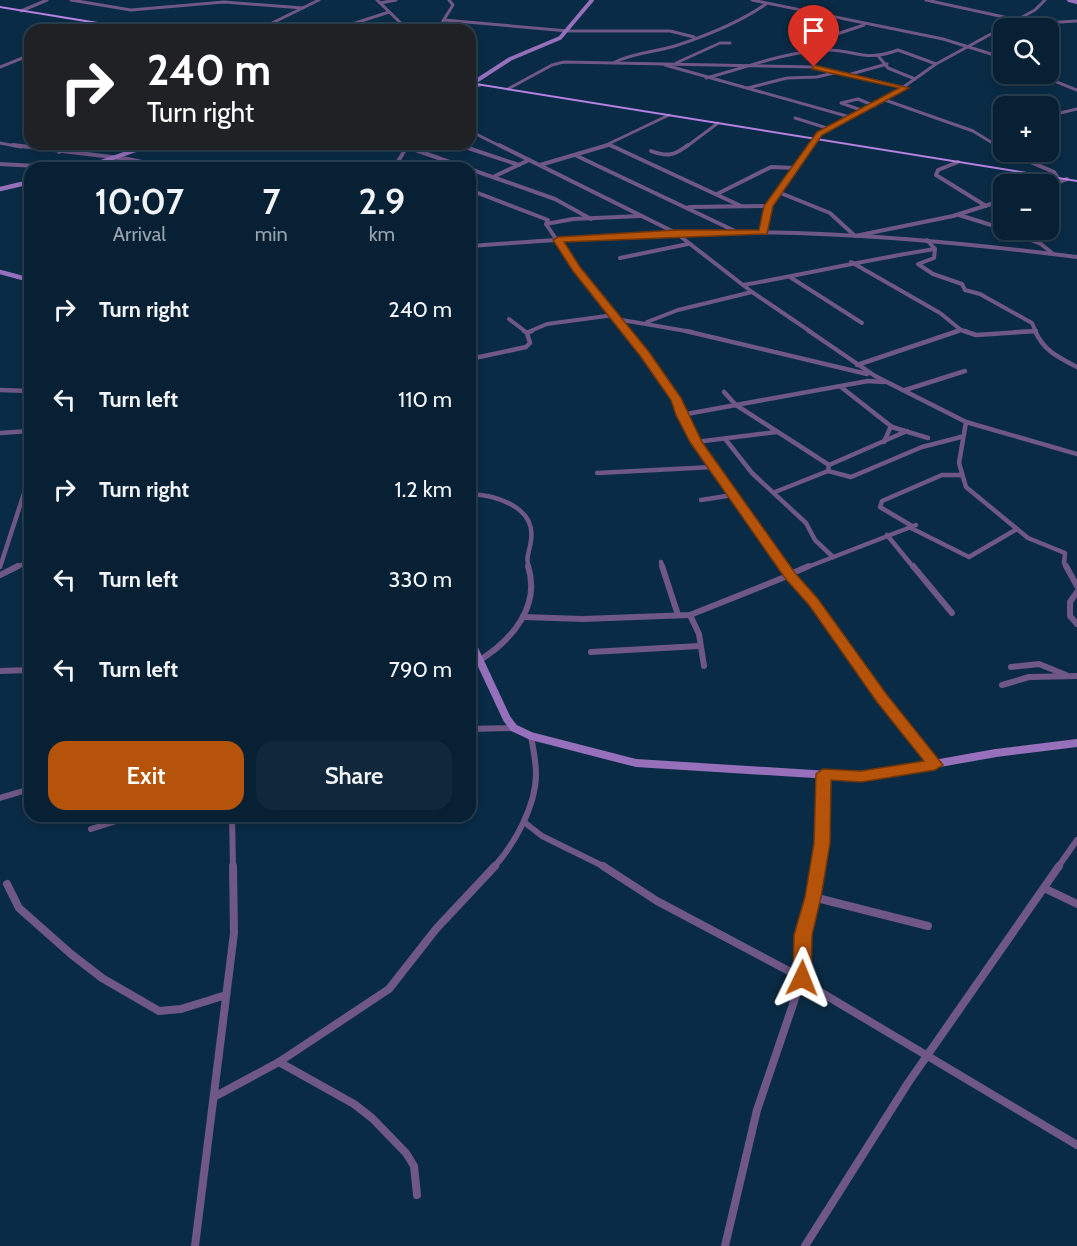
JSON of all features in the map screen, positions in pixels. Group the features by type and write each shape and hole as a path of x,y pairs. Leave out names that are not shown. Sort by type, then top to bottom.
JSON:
{"main road":[{"path":"0,7 105,24"},
{"path":"476,85 1033,174"},
{"path":"1059,178 1077,180"}],"street":[{"path":"21,11 47,0"},
{"path":"71,0 131,10 224,2 303,8"},
{"path":"85,2 93,0"},
{"path":"270,24 319,0"},
{"path":"379,2 396,0"},
{"path":"444,24 453,5 449,0"},
{"path":"476,81 505,61 551,43 568,31 592,0"},
{"path":"752,0 968,45 993,54"},
{"path":"926,0 1008,18"},
{"path":"937,3 943,0"},
{"path":"1021,18 1035,10 1045,0"},
{"path":"1069,0 1077,2"},
{"path":"379,2 401,24"},
{"path":"613,63 632,54 665,50 747,17 766,4"},
{"path":"352,24 388,12"},
{"path":"444,20 473,24"},
{"path":"1059,22 1077,21"},
{"path":"476,24 523,25 568,31 661,31 694,37"},
{"path":"837,34 865,24"},
{"path":"763,232 768,206 816,139 850,117 906,88 936,64 993,33"},
{"path":"675,63 720,43 730,43"},
{"path":"706,78 748,64 826,50 858,57 879,57 898,50 936,64"},
{"path":"0,67 24,57"},
{"path":"879,57 890,69 915,79"},
{"path":"508,89 558,63 805,66 840,71 906,88"},
{"path":"661,64 850,117"},
{"path":"851,74 887,64"},
{"path":"746,89 787,78 817,77 840,71"},
{"path":"1059,83 1077,90"},
{"path":"864,111 841,103 858,99 875,106"},
{"path":"885,100 973,131 993,144"},
{"path":"1060,113 1077,109"},
{"path":"540,165 609,145 669,115"},
{"path":"795,118 830,129"},
{"path":"651,152 663,156 675,155 718,123"},
{"path":"476,134 676,233 752,292 857,365 886,382 966,422 1077,454"},
{"path":"0,143 24,147"},
{"path":"609,145 741,206"},
{"path":"46,150 139,162"},
{"path":"104,162 139,150"},
{"path":"420,150 454,162"},
{"path":"473,150 519,165"},
{"path":"577,156 738,232"},
{"path":"495,176 529,160"},
{"path":"958,162 938,170 936,175 986,206"},
{"path":"1031,162 1055,174"},
{"path":"0,164 24,165"},
{"path":"717,194 771,166 796,168"},
{"path":"476,169 555,199 591,219"},
{"path":"1059,182 1067,179"},
{"path":"0,189 24,183"},
{"path":"476,192 548,220 546,224 576,269 677,400 681,415 713,467 882,699 935,765"},
{"path":"778,192 827,210 844,222 855,236"},
{"path":"855,236 993,204"},
{"path":"685,207 768,206"},
{"path":"958,214 993,225"},
{"path":"546,224 641,216"},
{"path":"476,246 676,233 763,232 927,240 1077,257"},
{"path":"927,240 935,249 934,258 918,264 920,266 929,273 962,284 965,290 980,294 1032,323 1041,344 1050,353 1077,367"},
{"path":"1031,240 1053,254"},
{"path":"620,258 688,244"},
{"path":"743,285 790,277 851,262 935,249"},
{"path":"851,262 939,313 961,330 976,335 1036,332"},
{"path":"0,272 24,278"},
{"path":"790,277 862,323"},
{"path":"646,322 678,310 752,292"},
{"path":"526,333 547,324 615,317 646,322 875,376"},
{"path":"476,358 526,347 530,343 526,333 509,319"},
{"path":"857,365 961,330"},
{"path":"905,390 964,371"},
{"path":"681,415 868,381 886,382"},
{"path":"841,387 891,426 928,438"},
{"path":"0,390 24,391"},
{"path":"724,392 736,405 828,468 851,477 922,447 962,437"},
{"path":"966,422 959,453 961,476 966,487 1028,538 1065,553 1064,563 1077,586"},
{"path":"884,442 891,426"},
{"path":"0,433 24,431"},
{"path":"775,492 907,431"},
{"path":"696,442 777,432"},
{"path":"726,440 752,473 775,492 806,524 815,540 833,557"},
{"path":"597,474 713,467"},
{"path":"961,476 942,475 882,501 880,507 969,557 1017,530"},
{"path":"0,567 24,493"},
{"path":"476,494 494,495 520,510 529,522 533,544 526,559 533,588 523,616 494,653 480,660"},
{"path":"702,500 734,495"},
{"path":"523,616 583,619 690,615 758,590 912,526"},
{"path":"887,535 952,613"},
{"path":"661,562 678,615"},
{"path":"0,575 24,564"},
{"path":"1077,592 1070,602 1070,616 1077,624"},
{"path":"690,615 700,630 699,646 704,666"},
{"path":"591,652 699,646"},
{"path":"476,652 507,719 514,728"},
{"path":"1011,667 1035,662 1057,669 1067,676"},
{"path":"0,671 24,670"},
{"path":"1002,684 1029,677 1077,676"},
{"path":"476,729 514,728 531,736 636,762 861,777 996,753 1077,743"},
{"path":"214,1097 279,1062 389,989 436,929 502,858 524,822 536,775 531,736"},
{"path":"725,1246 742,1166 777,1043 802,978 803,935 813,897 822,843 823,774"},
{"path":"0,798 24,791"},
{"path":"91,829 113,822"},
{"path":"195,1246 234,933 232,822"},
{"path":"524,822 532,830 586,855 617,873 637,889 719,936 802,978 1077,1145"},
{"path":"804,1246 872,1138 966,998 1046,889 1077,840"},
{"path":"7,885 19,908 71,954 102,978 159,1011 181,1009 226,995"},
{"path":"1046,889 1077,904"},
{"path":"813,897 928,926"},
{"path":"279,1062 354,1104 372,1118 406,1153 414,1166 417,1195"}],"route":[{"path":"802,978 803,935 813,897 822,843 822,810 825,794 823,774 861,777 935,765 882,699 813,602 790,575 774,549 764,539 758,527 690,433 677,400 645,354 576,269 558,240 676,233 763,232 768,206 819,134 906,88 832,69 814,67"}]}
